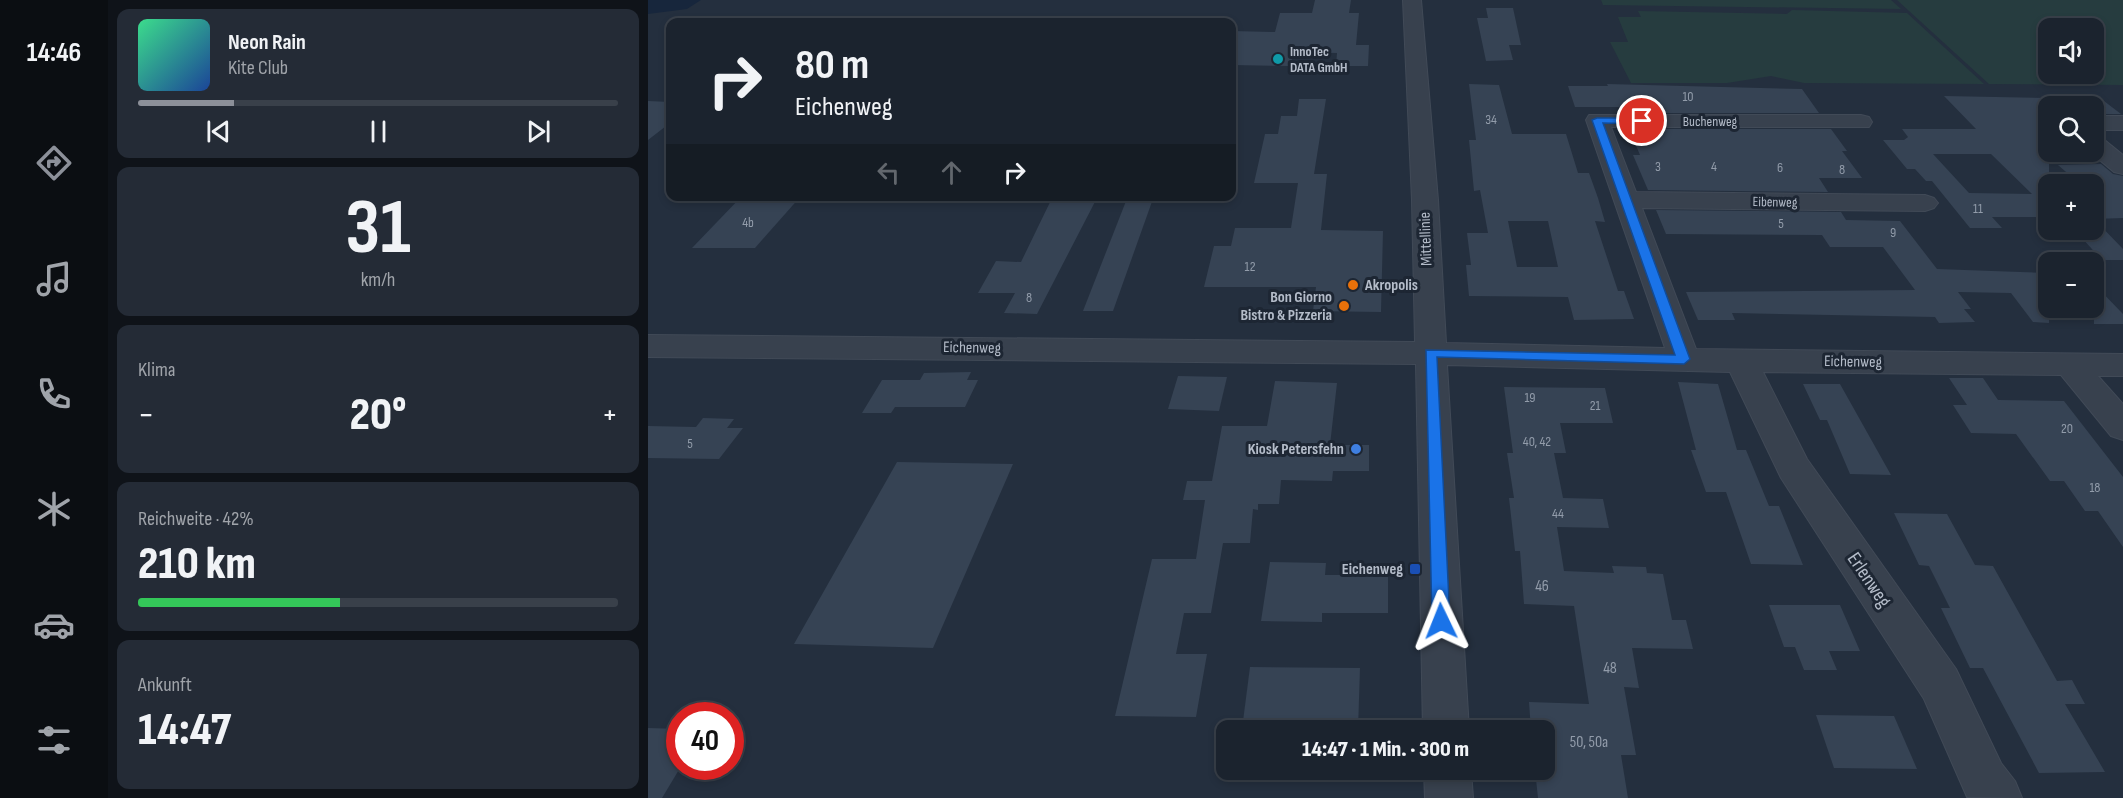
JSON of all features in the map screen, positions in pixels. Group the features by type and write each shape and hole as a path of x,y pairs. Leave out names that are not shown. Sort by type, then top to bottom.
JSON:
{"street":[{"name":"Mittellinie","path":"1412,0 1425,200 1446,720"},
{"name":"Buchenweg","path":"1684,359 1597,120 1861,122"},
{"path":"2104,123 2123,123"},
{"path":"2104,151 2123,167"},
{"name":"Eibenweg","path":"1625,200 1925,203"},
{"name":"Eichenweg","path":"648,346 1431,353 1741,361 2123,365"},
{"name":"Erlenweg","path":"1741,361 1794,468 1940,684 1984,780 1998,798"},
{"path":"2069,364 2123,427"},
{"path":"1448,780 1449,798"}],"green space":[{"path":"1601,0 1891,0 1901,9 1603,5"},
{"path":"1897,0 2123,0 2123,85 1989,84"},
{"path":"1792,10 1907,13 1984,84 1804,83 1771,76 1727,83 1631,83 1610,42 1628,42 1618,17 1641,17 1638,11 1787,14"}],"water":[{"path":"648,0 701,0 687,9 648,14"}],"building":[{"path":"1315,0 1351,0 1349,13 1359,13 1356,45 1369,45 1368,66 1336,66 1337,53 1294,52 1290,66 1236,65 1236,31 1275,32 1280,13 1312,13"},
{"path":"1486,8 1513,8 1521,45 1509,45 1513,60 1486,61 1477,18 1488,18"},
{"path":"1469,84 1499,85 1512,134 1566,134 1578,173 1589,173 1605,222 1595,221 1618,291 1624,291 1634,319 1574,320 1568,297 1469,296 1466,265 1471,265 1467,233 1488,233 1480,190 1474,191 1469,140 1476,140","holes":["1508,221 1548,221 1558,267 1517,267"]},
{"path":"1607,84 1802,89 1819,113 1622,113 1619,107 1575,107 1568,86 1608,86"},
{"path":"1944,96 2038,98 2038,162 2049,162 2049,174 2038,174 2038,217 1992,217 2002,228 1970,228 1932,181 1926,181 1915,169 1907,169 1883,140 1904,140 1908,137 1902,129 1976,129","holes":["1933,154 1991,154 2032,194 1969,193"]},
{"path":"1299,99 1326,99 1314,174 1327,174 1321,230 1383,231 1381,312 1313,311 1316,287 1204,287 1214,246 1231,246 1235,228 1291,228 1298,183 1254,183 1265,134 1278,134 1281,116 1297,116"},
{"path":"648,101 666,102 666,126 648,140"},
{"path":"2104,101 2121,114 2104,114"},
{"path":"1629,129 1831,129 1847,151 1842,151 1862,178 1819,178 1828,192 1648,190 1633,155 1640,155"},
{"path":"2101,164 2113,174 2123,176 2123,218 2104,219 2104,174 2068,174 2058,165"},
{"path":"737,201 797,201 755,248 692,248"},
{"path":"1051,201 1095,201 1037,314 1004,313 1015,293 978,293 996,261 1021,262"},
{"path":"1126,201 1152,201 1113,311 1083,311"},
{"path":"1656,210 1841,212 1846,220 1900,221 1937,269 2038,273 2038,318 2049,318 2049,323 2033,322 2011,293 1958,292 1971,309 1964,309 1975,322 1939,323 1935,317 1732,313 1735,320 1698,320 1686,292 1915,290 1883,247 1830,247 1822,235 1666,234"},
{"path":"2104,229 2123,249 2123,260 2104,260 2104,252 2095,252 2084,240 2104,240"},
{"path":"2104,294 2123,314 2123,324 2094,324 2094,318 2104,318"},
{"path":"971,372 967,380 978,380 965,407 895,407 891,413 862,413 882,380 920,380 924,373"},
{"path":"1178,376 1227,377 1219,411 1168,409"},
{"path":"1949,378 1983,378 1998,400 2064,401 2123,477 2123,547 2098,511 2085,511 2064,481 2050,481 2016,434 1971,433 1953,405 1967,405"},
{"path":"1275,381 1337,383 1330,445 1369,445 1369,471 1333,471 1332,481 1281,480 1279,504 1258,504 1258,510 1253,509 1250,543 1223,543 1211,613 1184,613 1176,654 1207,654 1196,717 1115,716 1152,559 1196,559 1205,500 1183,500 1187,481 1212,481 1222,426 1267,426"},
{"path":"1678,382 1718,384 1737,450 1746,450 1769,506 1779,506 1803,565 1751,564 1726,492 1706,492 1691,450 1696,450"},
{"path":"1803,384 1840,384 1891,475 1850,474 1827,420 1820,420"},
{"path":"1504,387 1605,388 1613,423 1560,423 1566,453 1554,453 1563,498 1603,499 1609,528 1557,527 1564,571 1614,573 1612,566 1646,567 1647,573 1663,574 1672,620 1686,620 1693,649 1632,648 1639,688 1624,687 1636,755 1621,755 1628,798 1538,798 1536,780 1555,780 1555,720 1530,720 1529,702 1589,704 1574,606 1524,604 1520,551 1515,551 1509,498 1514,498 1507,453 1513,453"},
{"path":"703,418 734,419 727,428 743,428 719,459 648,458 648,426 696,427"},
{"path":"897,462 1013,464 933,648 794,644"},
{"path":"1894,513 1947,514 1975,565 1993,566 2057,681 2072,680 2085,704 2065,704 2105,772 2039,773 1983,668 1970,668 1941,608 1950,608 1929,566 1919,565"},
{"path":"1270,562 1326,563 1325,575 1388,575 1388,613 1322,613 1322,622 1261,621"},
{"path":"1769,605 1840,605 1860,651 1829,651 1837,670 1804,670 1795,647 1784,647"},
{"path":"1250,667 1360,668 1358,720 1243,720"},
{"path":"1816,715 1894,716 1917,769 1834,768"},
{"path":"648,728 666,729 666,780 673,780 662,798 648,798"}],"place":[{"name":"InnoTec DATA GmbH","path":"1278,59"},
{"name":"Akropolis","path":"1353,285"},
{"name":"Bon Giorno Bistro & Pizzeria","path":"1344,306"},
{"name":"Kiosk Petersfehn","path":"1356,449"},
{"name":"Eichenweg","path":"1415,569"}],"route":[{"path":"1441,621 1431,353 1684,359 1597,120 1642,121"}]}
